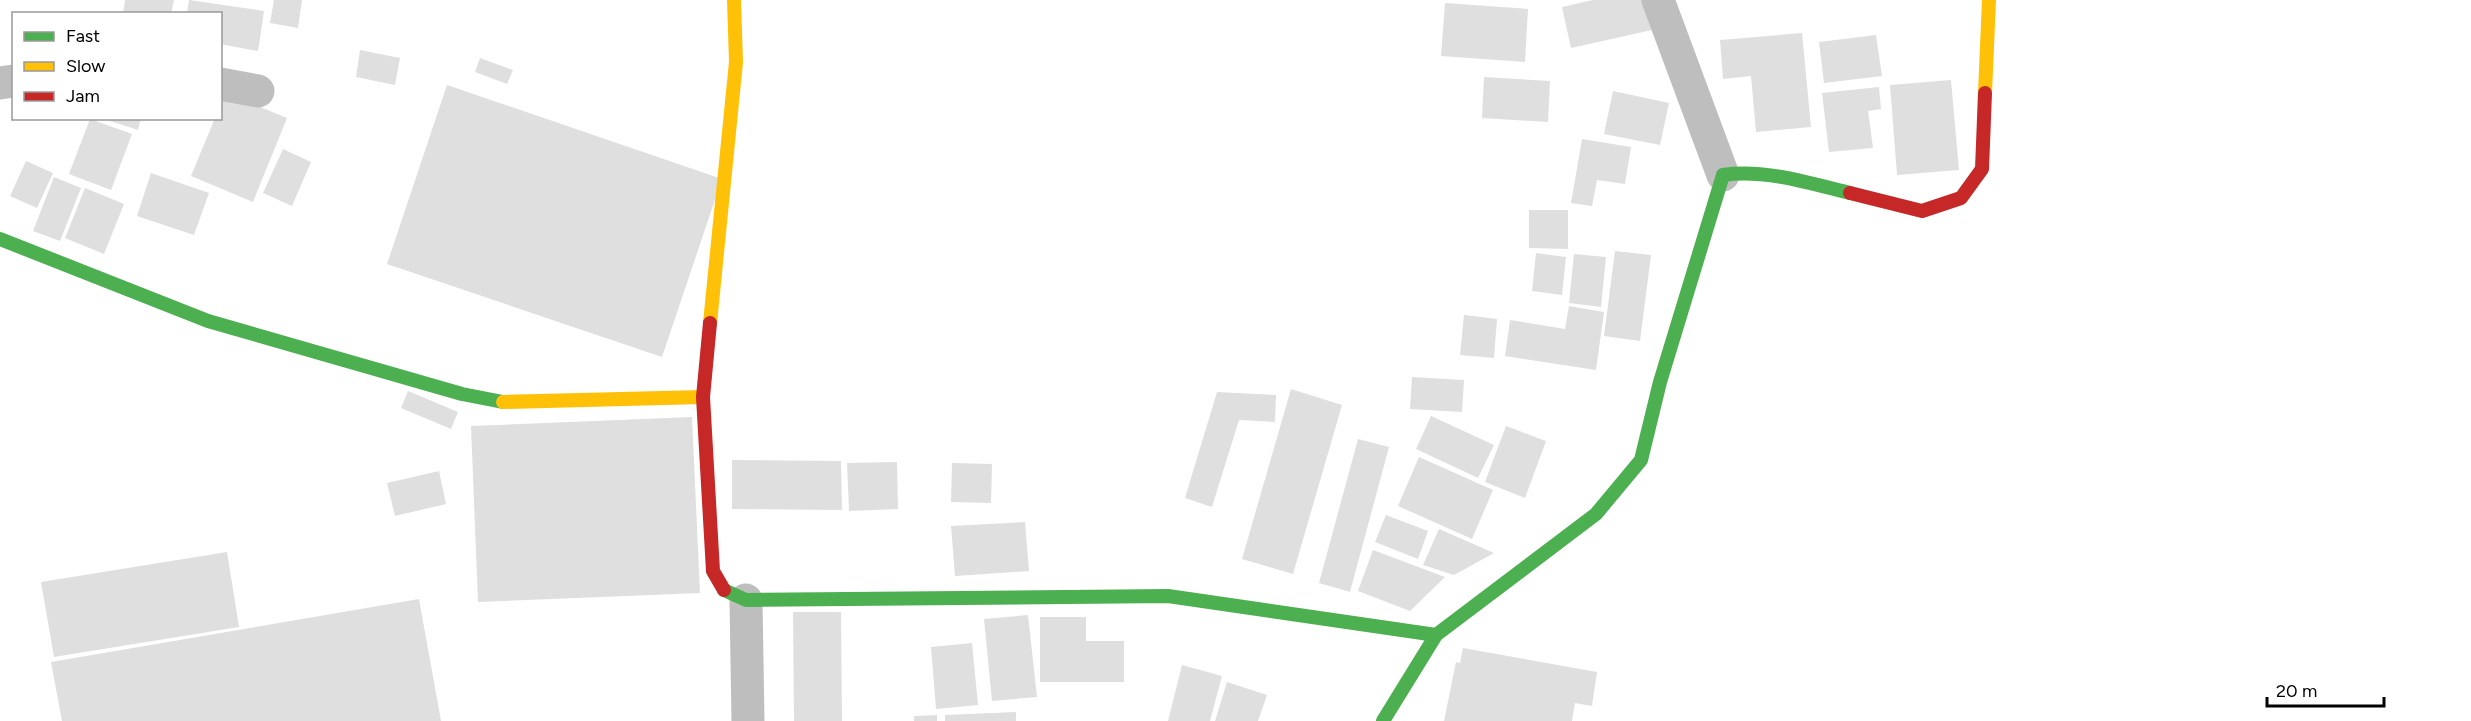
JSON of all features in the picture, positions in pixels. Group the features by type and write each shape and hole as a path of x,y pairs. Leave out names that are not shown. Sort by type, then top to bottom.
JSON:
{"street":[{"path":"734,0 736,62 703,397 713,571 723,590 746,600 1168,596 1436,635"},
{"path":"1383,721 1436,635 1596,514 1641,460 1660,382 1723,175 1658,0"},
{"path":"1723,175 1743,172 1791,179 1922,211 1961,198 1982,169 1989,0"},
{"path":"222,84 258,91"},
{"path":"0,238 208,321 497,402 703,397"},
{"path":"746,600 748,721"}],"building":[{"path":"125,0 174,0 171,12 123,12"},
{"path":"189,0 264,11 258,51 222,44 222,12 187,12"},
{"path":"274,0 302,0 298,28 270,23"},
{"path":"1593,0 1645,0 1652,30 1571,48 1562,7"},
{"path":"1445,3 1528,9 1525,62 1441,56"},
{"path":"1802,33 1811,127 1756,132 1751,76 1723,79 1720,40"},
{"path":"1876,35 1882,76 1824,83 1819,42"},
{"path":"360,50 400,58 395,85 356,77"},
{"path":"480,58 513,70 507,84 475,72"},
{"path":"1484,77 1550,81 1548,122 1482,118"},
{"path":"1951,80 1959,170 1897,175 1890,85"},
{"path":"447,85 722,179 662,357 387,264"},
{"path":"1879,87 1881,109 1868,111 1873,148 1829,152 1822,93"},
{"path":"1613,91 1669,103 1660,145 1604,134"},
{"path":"226,93 287,118 253,202 191,176 214,120 222,120 222,102"},
{"path":"90,120 132,134 111,190 69,174"},
{"path":"107,120 140,120 138,130"},
{"path":"1582,139 1631,147 1625,184 1597,180 1592,206 1571,203"},
{"path":"283,149 311,162 292,206 263,193"},
{"path":"26,161 53,173 37,208 10,196"},
{"path":"151,173 209,193 194,235 137,216"},
{"path":"54,177 81,188 60,241 33,231"},
{"path":"85,188 124,204 104,254 65,238"},
{"path":"1529,210 1568,210 1568,249 1529,248"},
{"path":"1615,251 1651,255 1640,341 1604,336"},
{"path":"1536,253 1566,257 1562,295 1532,291"},
{"path":"1574,254 1606,257 1601,307 1569,303"},
{"path":"1569,306 1604,312 1596,370 1505,356 1510,320 1565,329"},
{"path":"1464,315 1497,319 1494,358 1460,355"},
{"path":"1412,377 1464,380 1462,412 1410,409"},
{"path":"1291,389 1342,405 1293,574 1242,559"},
{"path":"408,391 458,412 451,429 401,408"},
{"path":"1217,392 1276,395 1275,422 1239,420 1212,507 1185,498"},
{"path":"1431,416 1494,445 1478,478 1416,449"},
{"path":"692,417 700,593 478,602 471,426"},
{"path":"1506,426 1546,441 1525,498 1485,482"},
{"path":"1358,439 1389,447 1350,592 1319,583"},
{"path":"1419,457 1493,490 1472,539 1398,506"},
{"path":"732,460 841,461 842,510 732,509"},
{"path":"897,462 898,509 849,511 847,463"},
{"path":"952,463 992,464 991,503 951,502"},
{"path":"439,471 446,504 395,516 387,483"},
{"path":"1386,515 1428,531 1418,559 1375,542"},
{"path":"1025,522 1029,571 955,576 951,526"},
{"path":"1439,529 1494,553 1454,575 1423,565"},
{"path":"1373,550 1445,577 1410,611 1358,591"},
{"path":"227,552 239,627 54,657 41,582"},
{"path":"419,599 441,721 62,721 51,662"},
{"path":"793,612 841,612 842,721 794,721"},
{"path":"1028,615 1037,697 992,701 984,619"},
{"path":"1040,617 1086,617 1086,641 1124,641 1124,682 1040,682"},
{"path":"972,643 978,705 936,709 931,647"},
{"path":"1463,648 1597,672 1592,706 1575,703 1572,721 1444,721 1456,662 1460,663"},
{"path":"1182,665 1222,676 1210,721 1168,721"},
{"path":"1227,682 1267,695 1258,721 1215,721"},
{"path":"1016,712 1016,721 945,721 945,715"},
{"path":"937,715 937,721 914,721 914,716"}],"traffic: fast":[{"path":"1383,721 1436,635 1596,514 1641,460 1660,382 1723,175 1771,175 1850,193"},
{"path":"0,239 208,321 462,394 503,402"},
{"path":"724,590 746,600 1168,596 1436,635"}],"traffic: slow":[{"path":"710,323 736,62 734,0"},
{"path":"1985,93 1989,0"},
{"path":"503,402 703,397"}],"traffic: jam":[{"path":"1850,193 1922,211 1961,198 1982,169 1985,93"},
{"path":"710,323 703,397 713,571 724,590"}]}
